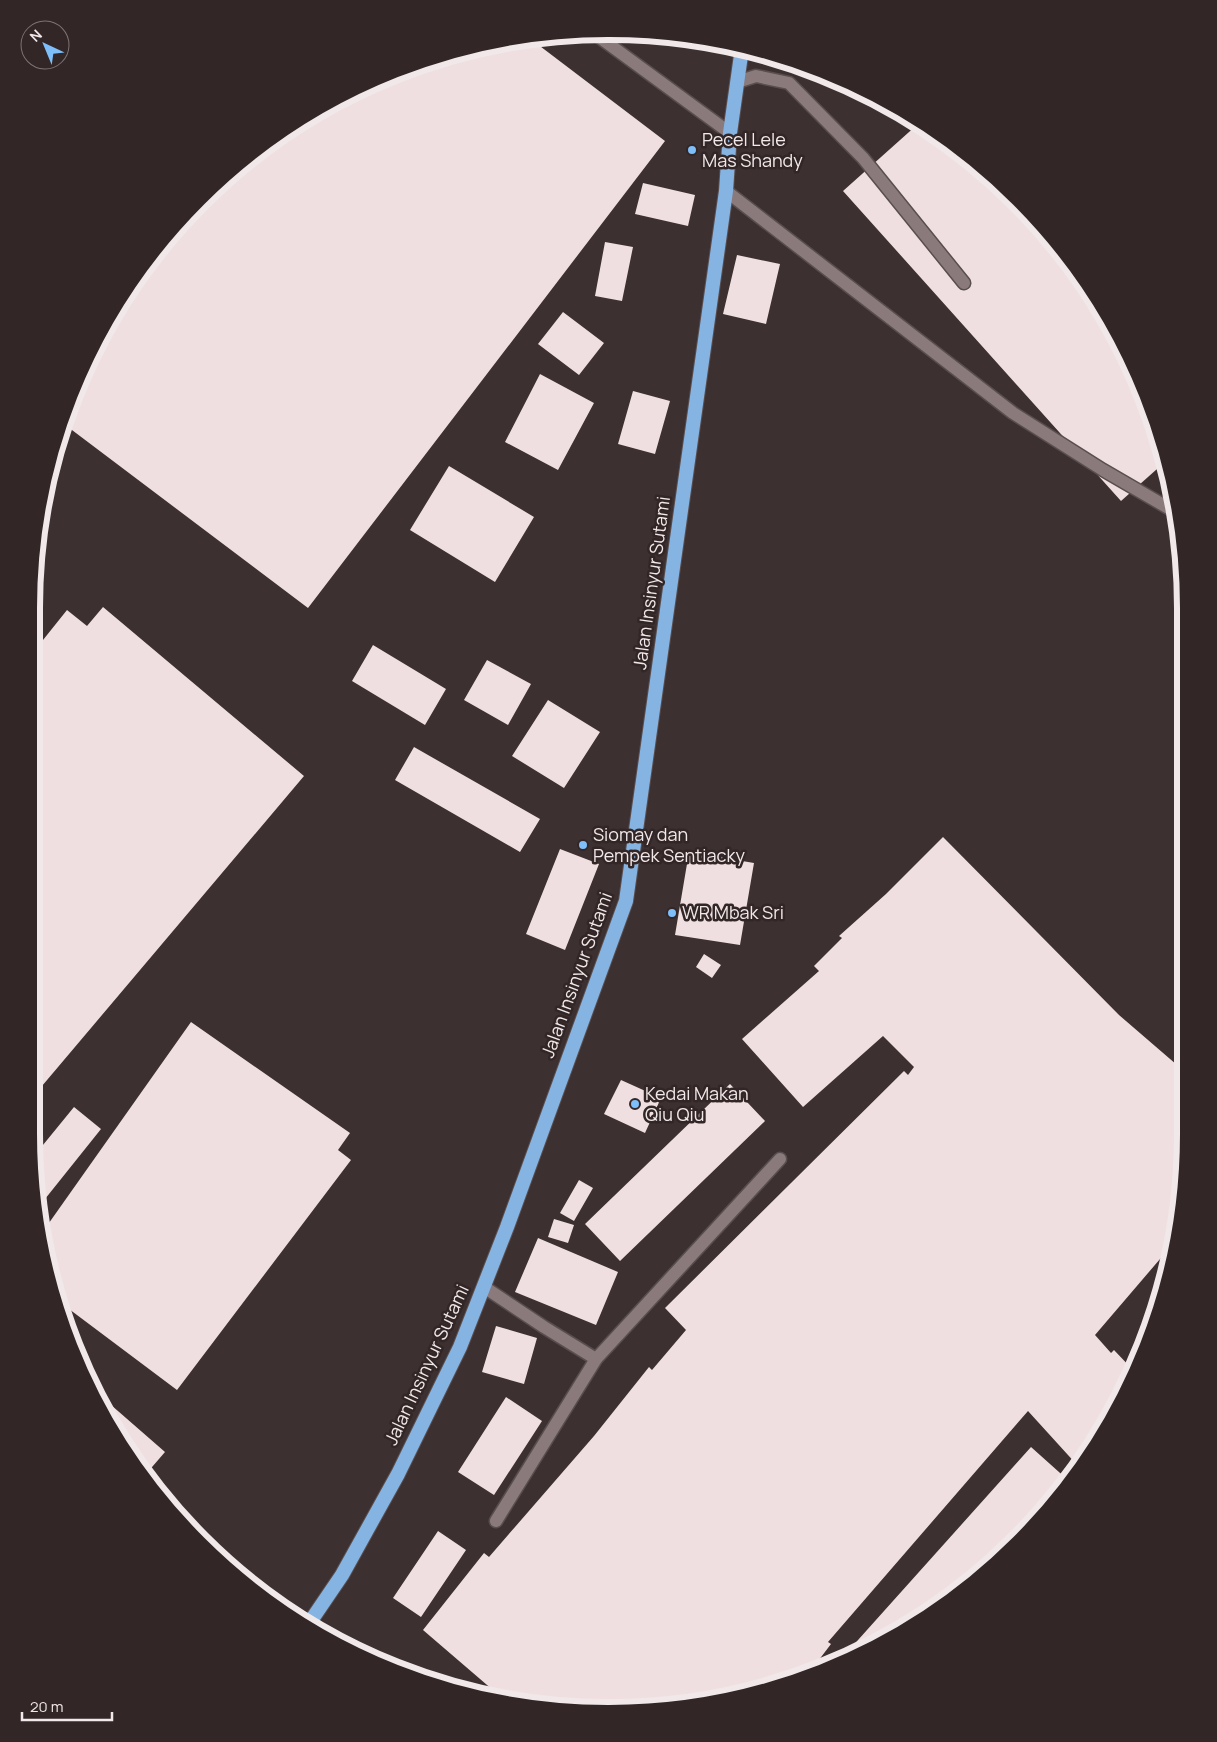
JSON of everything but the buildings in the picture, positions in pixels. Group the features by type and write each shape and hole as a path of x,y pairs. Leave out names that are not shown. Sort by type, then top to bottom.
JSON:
{"highway":[{"name":"Jalan Insinyur Sutami","path":"312,1619 342,1575 398,1474 460,1347 484,1287 626,901 726,191 730,133 741,56"}],"street":[{"path":"603,40 730,133"},
{"path":"737,82 756,76 789,83 863,158 964,283"},
{"path":"726,191 1013,413 1102,470 1168,508"},
{"path":"496,1521 596,1359 780,1159"},
{"path":"484,1287 596,1359"}],"place":[{"name":"Pecel Lele Mas Shandy","path":"692,150"},
{"name":"Siomay dan Pempek Sentiacky","path":"583,845"},
{"name":"WR Mbak Sri","path":"672,913"},
{"name":"Kedai Makan Qiu Qiu","path":"635,1104"}]}
